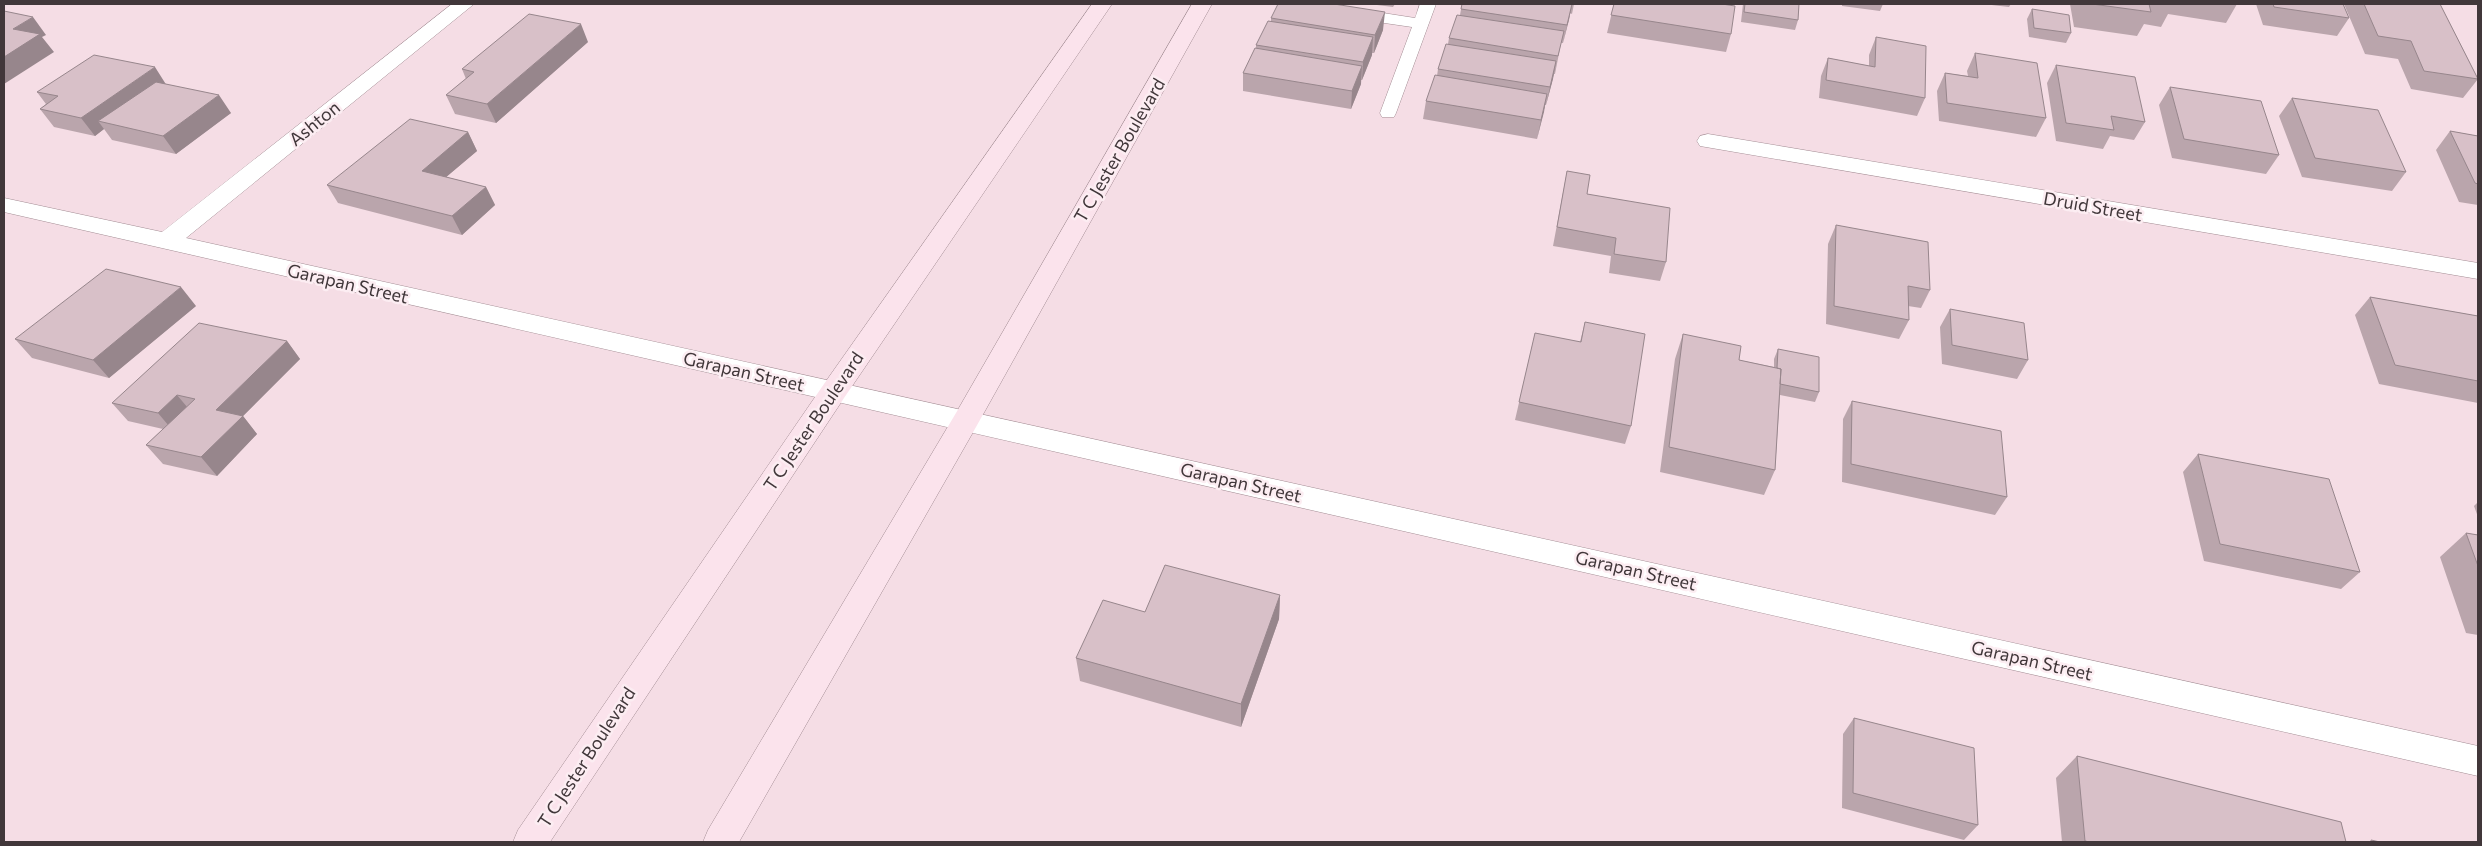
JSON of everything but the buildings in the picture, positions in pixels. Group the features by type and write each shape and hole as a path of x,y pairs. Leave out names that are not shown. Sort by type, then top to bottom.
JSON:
{"main road":[{"name":"T C Jester Boulevard","path":"530,842 623,700 1102,4"},
{"name":"T C Jester Boulevard","path":"720,842 966,420 1202,4"}],"street":[{"name":"Ashton","path":"165,242 464,4"},
{"name":"Druid Street","path":"1708,141 2478,271"},
{"name":"Garapan Street","path":"4,205 2478,761"}],"lane":[{"path":"1388,113 1428,4"},
{"path":"1338,11 1421,24"}]}
